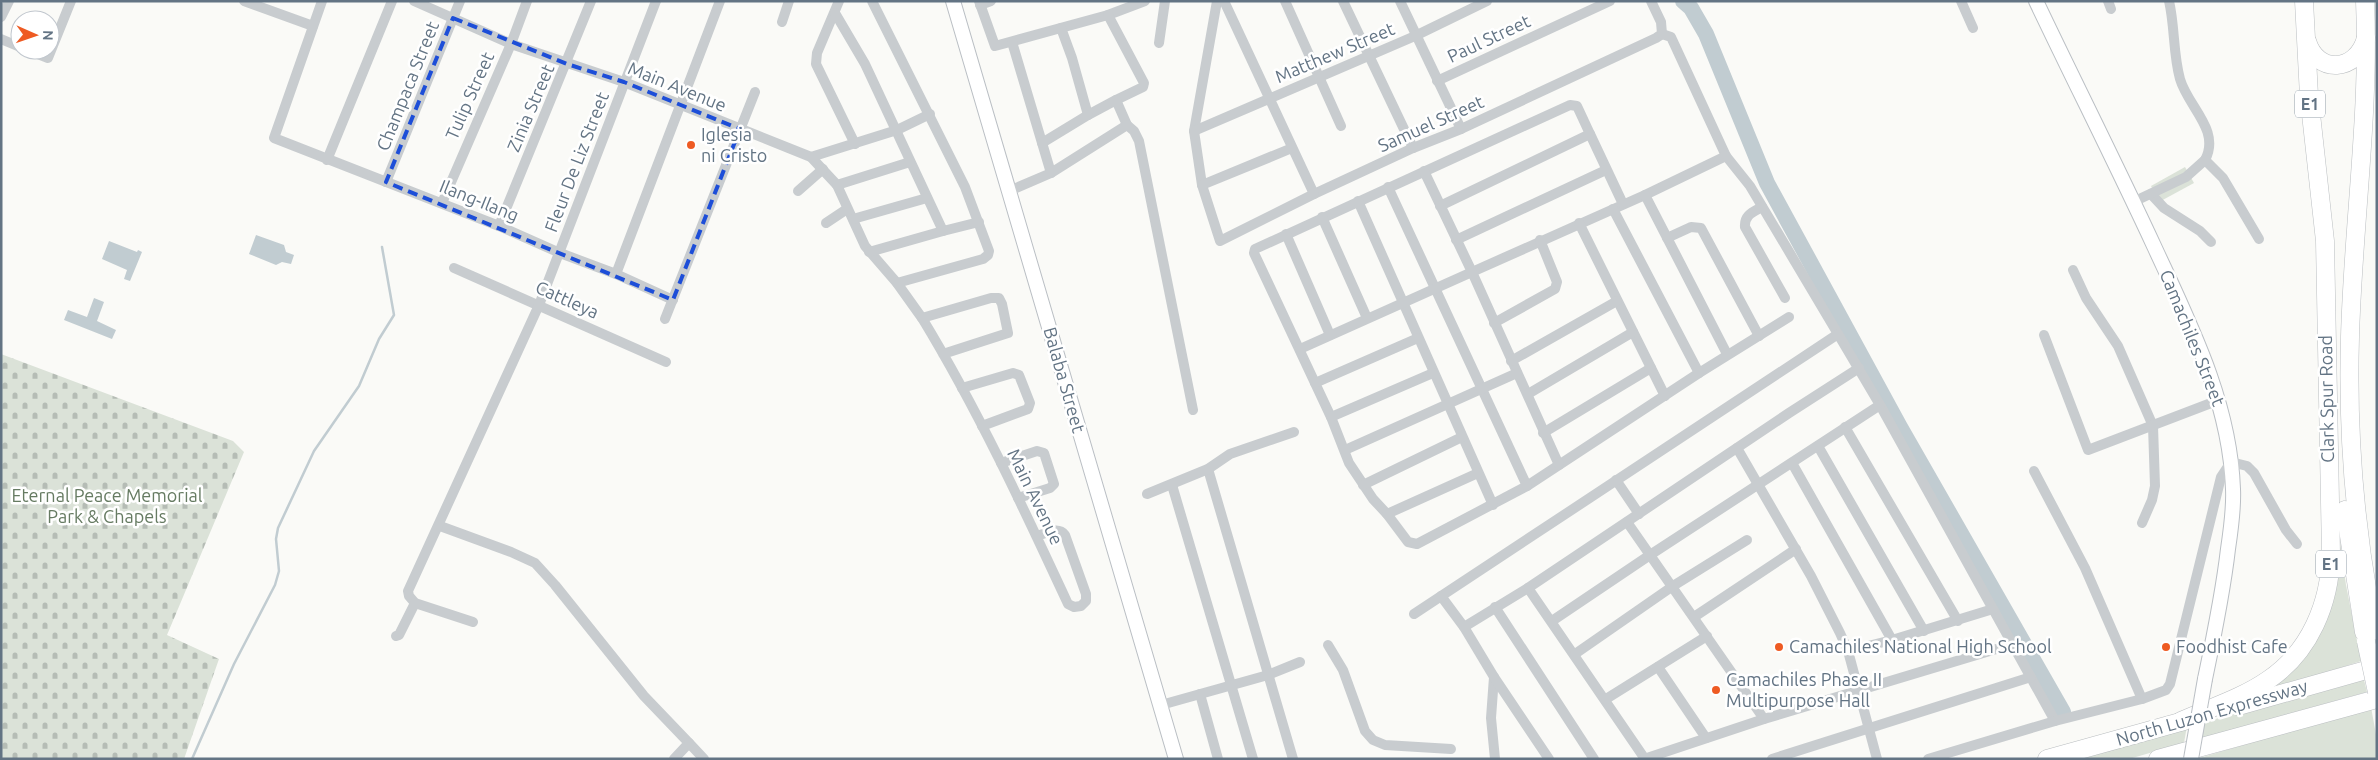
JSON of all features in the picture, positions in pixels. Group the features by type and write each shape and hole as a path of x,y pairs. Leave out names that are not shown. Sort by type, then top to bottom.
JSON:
{"highway":[{"name":"Clark Spur Road","path":"2181,721 2255,688 2278,673 2306,641 2326,599 2331,554 2325,241 2309,96 2304,1"},
{"name":"Clark Spur Road","path":"2365,1 2366,35 2352,287 2350,382 2355,496 2373,641"},
{"path":"2305,33 2310,49 2316,57 2325,63 2335,65 2345,64 2354,58 2361,51 2366,35"},
{"path":"2325,241 2334,287 2340,468 2350,553 2373,641 2377,692"},
{"name":"North Luzon Expressway","path":"2047,759 2377,667"},
{"name":"North Luzon Expressway","path":"2158,759 2377,699"}],"street":[{"path":"1,17 9,1"},
{"path":"60,28 71,1"},
{"path":"244,1 313,26 322,1"},
{"path":"327,160 392,1"},
{"name":"Main Avenue","path":"414,1 511,44 624,82 811,157 837,185 859,235 869,252 898,283 922,318 943,354 1001,463 1068,604 1077,607 1085,603 1086,594 1065,536 1057,530 1037,536"},
{"name":"Champaca Street","path":"386,182 460,1"},
{"name":"Tulip Street","path":"442,203 511,44 526,1"},
{"name":"Zinia Street","path":"499,226 567,64 591,1"},
{"name":"Fleur De Liz Street","path":"415,602 409,596 408,591 440,526 539,306 656,1"},
{"path":"616,274 720,1"},
{"path":"782,22 789,1"},
{"path":"839,1 817,54 816,64 855,144"},
{"path":"872,1 965,187 989,251 986,258 898,283"},
{"name":"Balaba Street","path":"953,1 1176,759"},
{"path":"991,1 980,3 993,44 997,46 1108,15 1145,1"},
{"path":"1159,43 1165,1"},
{"path":"1217,1 1194,130 1202,185 1292,148"},
{"path":"1224,1 1271,98 1314,194"},
{"path":"1285,1 1341,126"},
{"path":"1343,1 1367,56 1412,148"},
{"path":"1400,1 1415,36 1461,129"},
{"name":"Matthew Street","path":"1194,130 1415,36 1487,1"},
{"name":"Paul Street","path":"1437,81 1610,1"},
{"path":"1651,1 1662,22 1659,36 1671,36 1726,156 1740,172 1762,207 1859,368 2055,721"},
{"path":"1961,1 1974,28"},
{"name":"Camachiles Street","path":"2036,1 2134,202 2200,349 2219,400 2228,435 2233,509 2222,597 2191,759"},
{"path":"2134,202 2186,177 2205,160 2210,152 2210,139 2180,79 2168,2"},
{"path":"835,13 865,64 943,231"},
{"path":"1042,142 1142,87 1144,83 1108,15"},
{"name":"Ilang-Ilang","path":"313,26 273,135 278,140 499,226 560,253 616,274 673,300"},
{"path":"1061,28 1072,58 1088,115"},
{"name":"Samuel Street","path":"1202,185 1220,241 1412,148 1461,129 1659,36"},
{"path":"1012,42 1051,173"},
{"path":"665,319 755,92"},
{"path":"1116,100 1127,125 1134,131 1139,141 1193,410"},
{"path":"1699,373 1618,206 1606,170 1577,106 1573,104 1358,200 1260,246 1254,253 1331,417 1349,462 1363,484 1408,542 1412,544 1527,486 1665,396 1699,373 1727,354 1788,317"},
{"path":"811,157 897,130 930,114"},
{"path":"1009,191 1051,173 1127,125"},
{"path":"1440,206 1590,134"},
{"path":"1300,349 1578,223 1645,195 1726,156"},
{"path":"2205,160 2222,178 2259,239"},
{"path":"837,185 910,162"},
{"path":"798,191 823,169"},
{"path":"1456,240 1606,170"},
{"path":"1424,171 1559,465"},
{"path":"1388,187 1527,486"},
{"path":"2151,194 2164,208 2200,231 2211,242"},
{"path":"1645,195 1727,354"},
{"path":"853,219 927,198"},
{"path":"1358,200 1492,504"},
{"path":"1762,207 1748,215 1744,222 1745,227 1785,298"},
{"path":"826,223 847,209"},
{"path":"1322,217 1367,318"},
{"path":"869,252 979,222"},
{"path":"1578,223 1665,396"},
{"path":"1667,238 1691,227 1701,228 1759,336"},
{"path":"1286,234 1330,335"},
{"path":"1494,323 1556,289 1558,282 1540,240"},
{"name":"Cattleya","path":"454,268 666,362"},
{"path":"2074,270 2086,298 2118,346 2153,426 2155,486 2152,500 2142,523"},
{"path":"922,318 996,297 1002,304 1009,330 1004,335 943,354"},
{"path":"1511,361 1617,301"},
{"path":"1528,394 1633,332"},
{"path":"1414,614 1838,334"},
{"path":"2044,335 2088,450 2219,400"},
{"path":"1315,382 1418,338"},
{"path":"1544,433 1651,368"},
{"path":"1464,628 1528,588 1859,368"},
{"path":"1331,417 1433,373"},
{"path":"1345,450 1517,373"},
{"path":"962,388 1013,374 1019,375 1030,403 1028,409 982,426"},
{"path":"1552,621 1880,405"},
{"path":"1845,427 1958,621"},
{"path":"1147,494 1208,469 1230,454 1294,432"},
{"path":"1363,484 1462,437"},
{"path":"1818,446 1924,631"},
{"path":"1737,448 1825,602 1848,651 1870,727 1877,759"},
{"name":"Main Avenue","path":"1001,463 1037,450 1044,453 1054,484 1052,487 1018,498"},
{"path":"1928,759 2055,721 2142,699 2166,690 2170,684 2221,477 2231,462 2247,466 2254,473 2286,530 2297,544"},
{"path":"1792,463 1892,640"},
{"path":"1208,469 1293,759"},
{"path":"2034,471 2085,568 2142,699"},
{"path":"1387,514 1478,474"},
{"path":"1616,480 1639,514"},
{"path":"1172,485 1253,759"},
{"path":"1627,522 1764,719"},
{"path":"440,526 535,563 555,585 644,696 704,759"},
{"path":"1575,654 1673,586 1748,540"},
{"path":"1694,617 1796,549"},
{"path":"1528,588 1606,699 1645,759 1764,719 2013,644"},
{"path":"1441,596 1549,759"},
{"path":"396,636 399,635 415,602 473,622"},
{"path":"1495,607 1594,759"},
{"path":"1848,651 1924,631 1993,609"},
{"path":"1606,699 1707,636"},
{"path":"1328,644 1343,670 1357,714 1369,736 1385,745 1450,749"},
{"path":"1161,705 1268,675 1300,662"},
{"path":"1658,667 1706,738"},
{"path":"1494,677 1491,718 1495,759"},
{"path":"1772,759 2031,677"},
{"path":"1200,694 1218,759"},
{"path":"674,759 689,742"}],"highlighted area":[{"path":"453,18 567,64 624,82 740,129 673,300 386,182"}],"green space":[{"path":"2185,167 2194,183 2159,202 2151,186"},
{"name":"Eternal Peace Memorial Park & Chapels","path":"1,354 233,441 244,452 167,635 219,659 184,759 1,759"},
{"path":"2333,495 2346,585 2361,661 2264,693 2323,624"},
{"path":"2363,676 2367,692 2198,739 2202,723"},
{"path":"2371,707 2377,740 2377,759 2196,759"},
{"path":"2187,726 2184,743 2129,759 2076,759"}],"shaded area":[{"path":"256,235 284,245 286,252 294,255 291,264 282,262 276,265 249,254"},
{"path":"109,241 137,252 138,250 142,252 130,281 124,279 127,270 102,259"},
{"path":"94,298 104,302 97,321 116,330 112,339 64,320 68,310 87,317"}],"waterway":[{"path":"1683,1 1691,8 1706,34 1767,183 1900,427 2063,712"},
{"path":"192,759 234,664 275,585 279,571 276,539 278,528 314,451 359,386 379,339 394,315 382,247"}],"place":[{"name":"Iglesia ni Cristo","path":"691,145"},
{"name":"Camachiles National High School","path":"1779,647"},
{"name":"Foodhist Cafe","path":"2166,647"},
{"name":"Camachiles Phase II Multipurpose Hall","path":"1716,690"}]}
